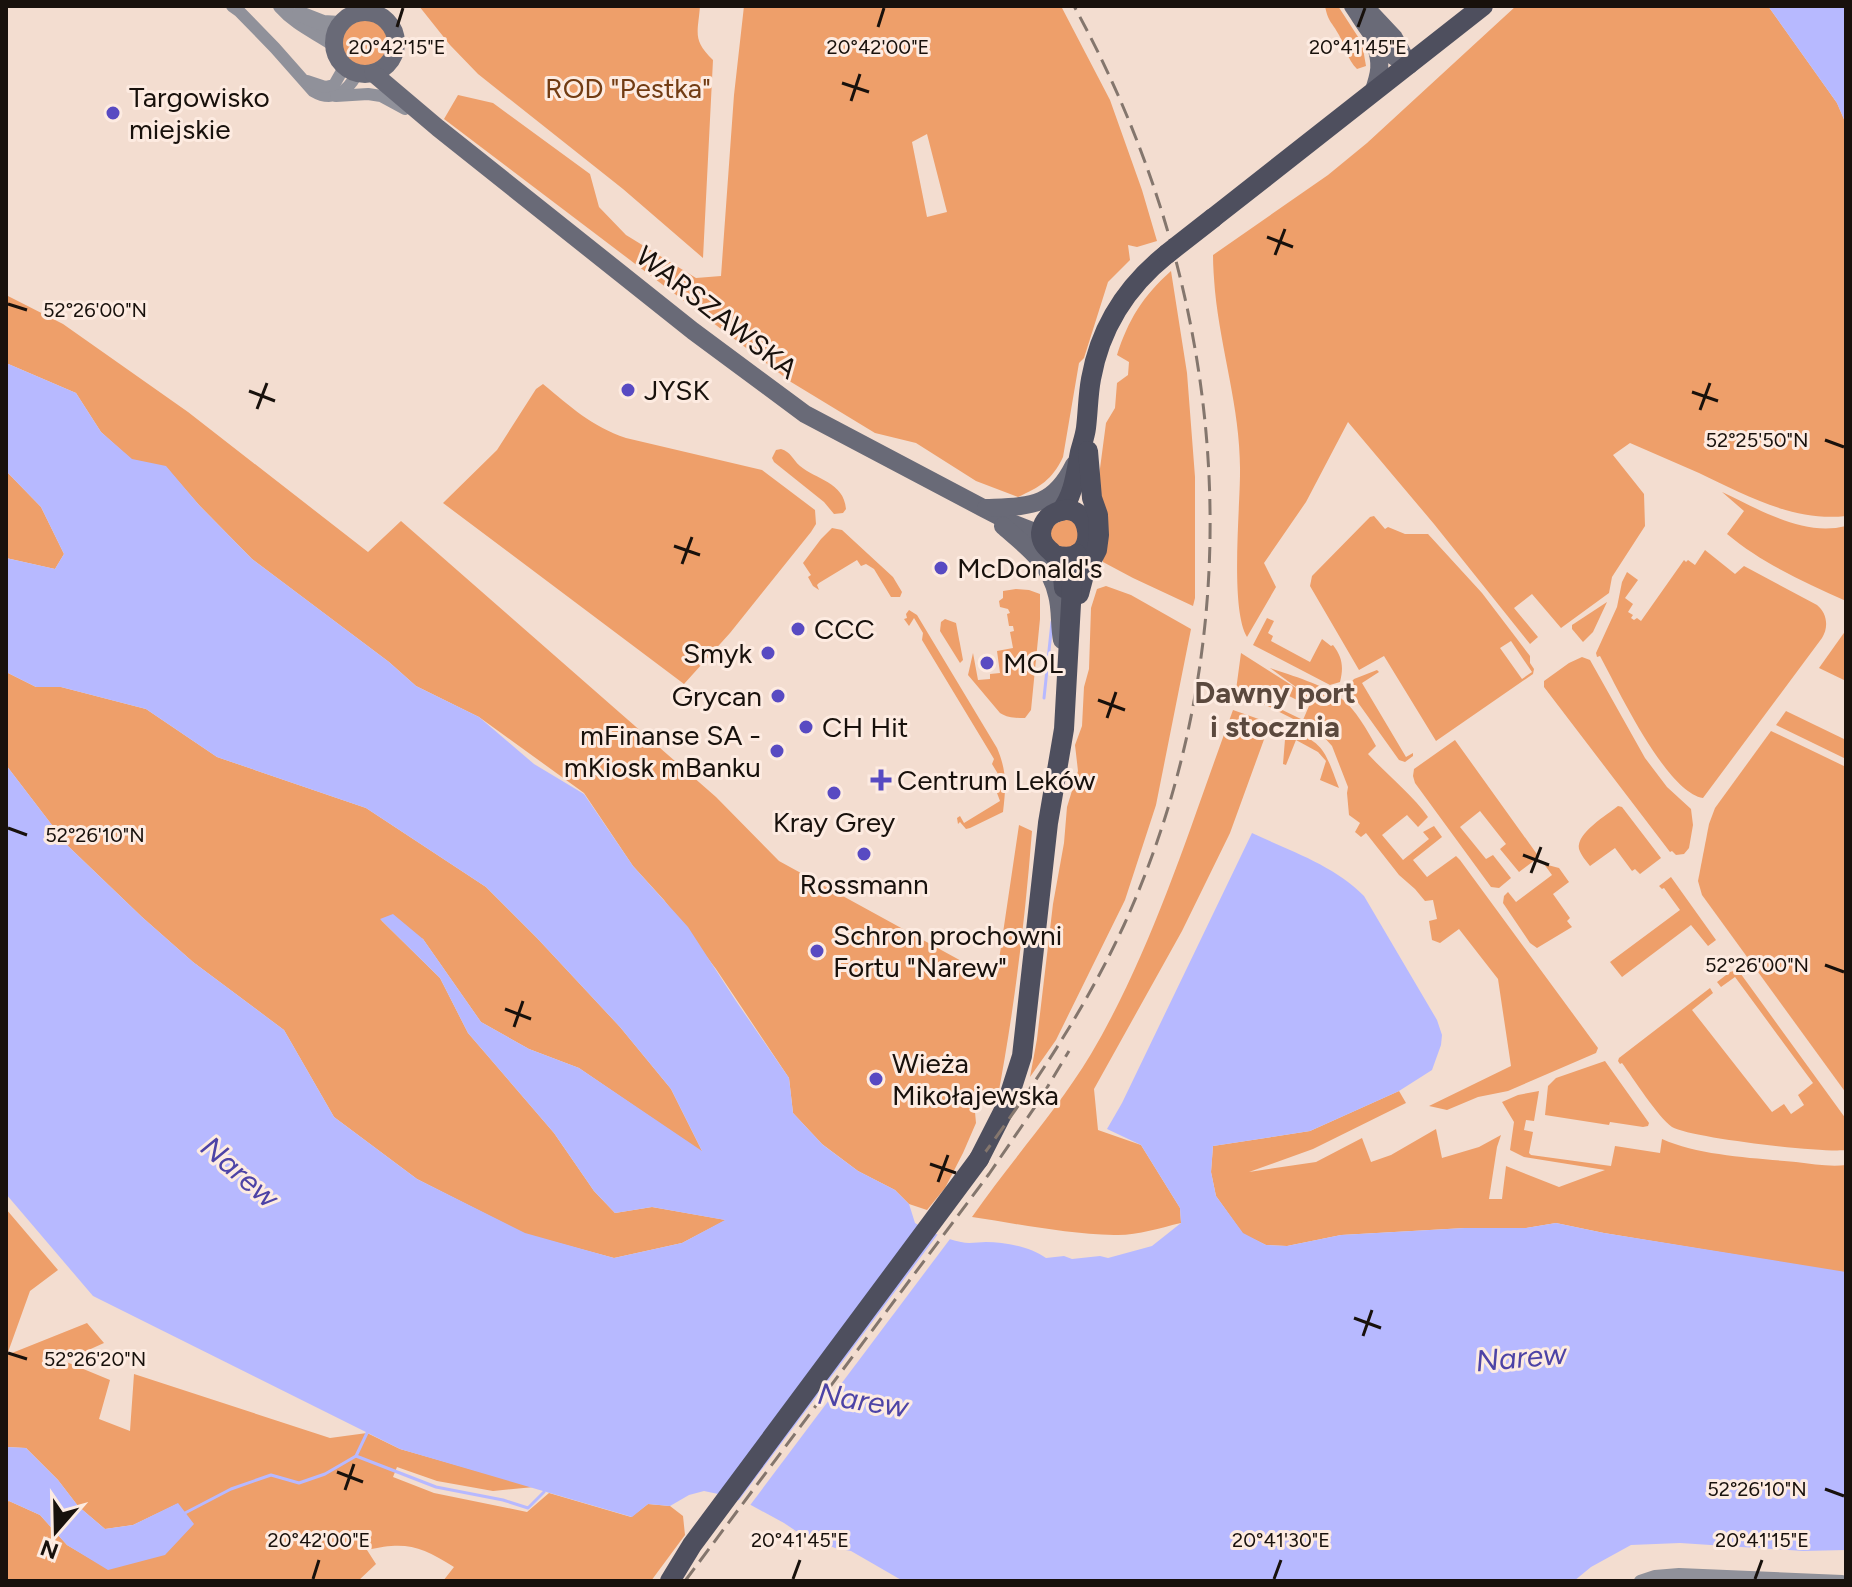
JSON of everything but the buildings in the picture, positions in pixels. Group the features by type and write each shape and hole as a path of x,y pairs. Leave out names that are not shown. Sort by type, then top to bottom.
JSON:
{"main road":[{"path":"1353,6 1388,54 1409,65"},
{"path":"1364,6 1394,38 1409,65"},
{"path":"1048,823 1047,782 1065,602 1061,565 1046,548 1084,443 1091,379 1110,319 1140,280 1167,254 1483,6"},
{"path":"371,10 387,21 395,35 395,51 381,70 365,73 349,70 334,51 335,34 347,15 371,10"},
{"path":"1373,37 1381,60 1373,93"},
{"path":"1394,38 1408,43 1443,38"},
{"name":"WARSZAWSKA","path":"390,61 397,77 438,128"},
{"name":"WARSZAWSKA","path":"365,73 693,331 805,414 983,508 1057,521"},
{"path":"983,508 1026,506 1044,501 1067,480 1084,443"},
{"path":"1072,617 1084,575 1097,550 1099,535 1084,443"},
{"path":"983,508 1021,540 1044,565 1058,596 1062,640"},
{"path":"1055,555 1067,558 1077,554 1084,549 1088,537 1087,524 1057,521"},
{"path":"670,1581 692,1545 974,1168 1009,1099 1024,1040 1048,823 1064,729 1073,568 1077,554"}],"street":[{"path":"232,6 321,96 381,96 438,128"},
{"path":"282,6 323,23 347,15"},
{"path":"282,6 290,16 333,43"},
{"path":"304,80 325,87 334,85 342,71 341,63"},
{"path":"336,96 365,73"},
{"path":"1640,1581 1679,1574 1842,1581"}],"green space":[{"name":"ROD \"Pestka\"","path":"419,6 700,6 699,41 713,60 703,258 623,189 478,74"},
{"path":"744,6 1061,6 1110,100 1157,241 1137,247 1128,245 1130,260 1108,282 1084,358 1079,363 1063,457 1045,482 1018,497 976,481 916,443 875,433 791,382 444,119 458,95 493,103 590,174 599,207 626,235 696,278 721,276 734,95","holes":["927,134 947,212 927,217 912,142"]},
{"path":"1325,6 1338,6 1362,43 1366,66 1357,69 1351,61"},
{"path":"1516,6 1768,6 1837,103 1846,124 1846,516 1808,515 1770,505 1630,443 1613,455 1644,494 1645,526 1612,577 1609,593 1561,628 1532,594 1514,608 1538,637 1530,644 1348,422 1306,502 1264,563 1276,587 1247,637 1237,583 1239,450 1218,314 1213,255 1328,175 1367,143"},
{"path":"365,19 382,26 389,43 382,60 365,67 348,60 341,43 348,26"},
{"path":"1171,271 1187,373 1195,477 1193,606 1103,562 1097,491 1106,423 1115,408 1117,383 1128,375 1129,362 1117,355 1138,309"},
{"path":"6,295 63,324 188,412 368,552 401,521 716,797 779,861 996,980 1019,825 1032,831 1018,966 997,1101 989,1099 975,1112 976,1123 963,1153 945,1188 927,1210 909,1204 895,1190 858,1171 822,1144 793,1113 789,1078 716,969 664,900 633,866 584,793 479,717 416,686 389,662 252,559 166,467 132,460 101,432 76,393 6,363"},
{"path":"543,384 602,428 626,438 762,470 815,510 816,524 811,532 730,633 684,684 443,503 497,450 536,389"},
{"path":"781,449 806,470 835,487 844,500 846,509 843,513 834,514 824,502 774,462 772,458 776,450"},
{"path":"6,471 41,507 64,554 55,569 6,558"},
{"path":"1722,492 1798,525 1814,528 1846,526 1846,601 1769,563 1727,534 1744,511"},
{"path":"1374,516 1385,529 1388,527 1405,534 1428,534 1482,593 1530,656 1534,669 1533,674 1436,741 1384,656 1359,670 1310,586 1312,576","holes":["1511,641 1532,672 1522,679 1500,648"]},
{"path":"1069,518 1081,530 1074,548 1054,546 1050,526"},
{"path":"832,528 842,530 893,577 902,592 900,597 891,597 874,569 866,564 861,566 857,560 819,583 819,590 813,586 808,577 811,575 803,563"},
{"path":"1705,550 1735,574 1744,566 1817,605 1825,616 1826,625 1822,638 1703,798 1689,792 1659,759 1596,653 1617,607 1627,572 1638,580 1625,598 1633,604 1628,612 1633,615 1631,618 1641,621 1684,560 1695,565"},
{"path":"1106,586 1131,595 1191,629 1156,805 1125,900 1056,1040 1030,1077 1067,807 1078,771 1075,745 1082,726 1084,687 1089,669 1091,608 1097,589"},
{"path":"1016,589 1040,594 1031,710 1025,718 1000,713 968,675 973,653 978,680 990,679 990,674 1000,673 997,651 1013,648 1010,632 1014,631 1013,626 1009,626 1008,609 1000,607 999,601 1003,598 1003,591"},
{"path":"1607,602 1593,632 1583,642 1572,625"},
{"path":"909,610 917,615 997,748 1003,764 1003,812 970,828 966,829 960,822 958,824 957,818 960,816 964,823 1000,801 997,793 1001,789 1001,779 992,764 994,759 922,640 923,633 914,618 909,626 904,619"},
{"path":"1267,618 1274,621 1268,633 1273,636 1271,641 1310,662 1322,639 1333,645 1341,662 1340,682 1330,685 1253,645"},
{"path":"945,619 956,623 963,660 960,663 940,631 941,622"},
{"path":"1846,630 1846,681 1819,668"},
{"path":"1241,653 1304,693 1270,668 1317,685 1347,704 1376,746 1368,754 1428,817 1418,827 1407,815 1382,835 1403,860 1429,839 1423,832 1434,826 1442,837 1413,860 1427,877 1456,856 1460,860 1598,1048 1596,1053 1508,1091 1478,1097 1447,1110 1429,1106 1511,1066 1498,979 1459,929 1440,943 1432,940 1429,921 1437,919 1433,900 1425,901 1399,875 1366,833 1361,837 1355,832 1360,823 1349,815 1348,787 1332,746 1323,736 1236,690","holes":["1277,690 1309,706 1303,720 1270,704"]},
{"path":"1582,657 1590,660 1645,758 1667,787 1691,809 1693,825 1689,848 1684,854 1670,852 1544,687 1544,681"},
{"path":"1377,670 1379,672 1362,683 1406,757 1413,753 1405,762 1399,760 1349,690 1354,679"},
{"path":"6,672 36,687 61,687 146,709 217,757 366,808 486,887 620,1027 671,1089 703,1153 579,1068 529,1049 481,1022 423,939 381,920 440,978 468,1033 554,1133 594,1191 615,1213 652,1207 726,1220 682,1243 614,1258 525,1234 417,1179 334,1117 284,1030 193,962 142,917 68,846 6,765"},
{"path":"1233,710 1270,723 1230,833 1182,931 1094,1089 1098,1130 1141,1145 1180,1208 1181,1223 1139,1233 1114,1235 1060,1231 972,1217 1063,1096 1113,1013 1170,885"},
{"path":"1786,711 1846,740 1846,759 1776,725"},
{"path":"1286,727 1309,738 1322,749 1339,788 1320,780 1326,761 1318,752 1296,740 1286,765 1283,764"},
{"path":"1771,731 1846,767 1846,1093 1702,895 1698,881 1715,808"},
{"path":"1455,740 1539,857 1519,872 1500,849 1506,844 1480,811 1460,827 1486,859 1493,855 1511,878 1499,888 1491,887 1415,783 1414,769"},
{"path":"1618,806 1622,807 1661,858 1640,874 1635,869 1632,871 1615,848 1590,866 1579,849 1579,843 1587,831"},
{"path":"1544,864 1559,868 1569,882 1553,894 1570,918 1567,921 1572,927 1537,948 1530,943 1503,903 1508,892 1516,902 1552,875"},
{"path":"1671,877 1716,940 1708,946 1691,925 1622,977 1610,962 1680,910 1664,888 1659,886"},
{"path":"1738,970 1846,1119 1846,1150 1757,1144 1704,1136 1672,1127 1618,1061 1710,988 1713,993 1692,1010 1772,1112 1784,1104 1791,1114 1804,1105 1798,1095 1813,1083 1735,977 1721,987 1717,982"},
{"path":"1605,1061 1649,1123 1648,1126 1610,1122 1609,1125 1545,1115 1548,1086 1556,1078"},
{"path":"1399,1091 1406,1103 1313,1149 1249,1172 1316,1162 1362,1138 1371,1162 1391,1155 1436,1129 1442,1158 1479,1147 1501,1135 1489,1199 1502,1199 1506,1166 1559,1187 1605,1170 1524,1157 1510,1150 1514,1122 1502,1102 1539,1091 1534,1121 1526,1120 1524,1130 1533,1132 1531,1155 1611,1166 1615,1146 1660,1153 1662,1139 1693,1149 1728,1155 1846,1165 1846,1273 1556,1223 1526,1228 1341,1235 1287,1246 1266,1245 1243,1234 1216,1196 1211,1172 1213,1146 1310,1131"},
{"path":"6,1209 58,1270 30,1291 7,1355 87,1323 104,1343 64,1361 110,1380 99,1419 130,1431 134,1374 330,1438 367,1433 400,1449 534,1487 493,1491 437,1481 397,1467 393,1477 434,1493 527,1512 549,1493 631,1517 648,1504 670,1506 683,1516 685,1535 651,1581 443,1581 454,1567 422,1550 392,1546 367,1550 376,1564 358,1581 6,1581 6,1502 40,1515 67,1545 108,1569 177,1504 133,1525 105,1529 78,1506 58,1480 26,1448 6,1447"}],"water":[{"path":"1768,6 1846,6 1846,124 1837,103"},
{"name":"Narew","path":"6,363 76,393 101,432 132,459 166,466 252,559 389,662 416,686 479,717 534,764 584,794 633,866 688,927 789,1078 793,1113 823,1145 858,1171 895,1190 909,1204 915,1223 943,1237 964,1243 1009,1244 1046,1258 1108,1258 1152,1246 1181,1223 1180,1208 1141,1145 1107,1129 1252,833 1339,876 1364,896 1437,1020 1442,1035 1441,1045 1432,1070 1399,1091 1310,1131 1213,1146 1211,1172 1216,1196 1243,1233 1266,1245 1287,1246 1341,1235 1526,1228 1556,1223 1846,1272 1846,1550 1803,1551 1680,1543 1631,1545 1591,1567 1574,1581 903,1581 851,1551 802,1535 749,1504 723,1495 704,1491 670,1506 648,1504 632,1517 400,1449 93,1296 6,1194 6,765 68,846 142,917 193,962 284,1030 334,1117 417,1179 525,1233 614,1258 682,1243 725,1220 652,1207 615,1213 594,1191 554,1133 468,1033 440,978 380,919 393,914 423,939 481,1022 529,1049 579,1068 702,1151 671,1089 620,1027 486,887 366,808 217,757 146,709 61,687 36,687 6,672 6,558 55,569 64,554 41,507 6,471"},
{"path":"6,1447 26,1448 58,1480 78,1506 105,1529 133,1525 178,1503 194,1524 165,1555 108,1570 67,1545 40,1515 6,1502"}],"pier":[{"path":"941,1230 953,1235 748,1508 736,1504"}],"waterway":[{"path":"1044,698 1052,622"},
{"path":"185,1513 231,1489 271,1475 299,1483 325,1474 356,1456 367,1433"},
{"path":"356,1456 436,1487 528,1508 544,1492"}],"railway":[{"path":"665,1581 978,1162 1038,1076 1109,957 1167,811 1195,695 1209,578 1208,460 1194,343 1167,227 1126,115 1074,6"},
{"path":"685,1581 989,1174 1069,1051"}],"place":[{"name":"Targowisko miejskie","path":"113,113"},
{"name":"JYSK","path":"628,390"},
{"name":"McDonald's","path":"941,568"},
{"name":"CCC","path":"798,629"},
{"name":"Smyk","path":"768,653"},
{"name":"MOL","path":"987,663"},
{"name":"Grycan","path":"778,696"},
{"name":"CH Hit","path":"806,727"},
{"name":"mFinanse SA - mKiosk mBanku","path":"777,751"},
{"name":"Centrum Leków","path":"881,780"},
{"name":"Kray Grey","path":"834,793"},
{"name":"Rossmann","path":"864,854"},
{"name":"Schron prochowni Fortu \"Narew\"","path":"817,951"},
{"name":"Wieża Mikołajewska","path":"876,1079"}],"district":[{"name":"Dawny port i stocznia","path":"1275,709"}]}
